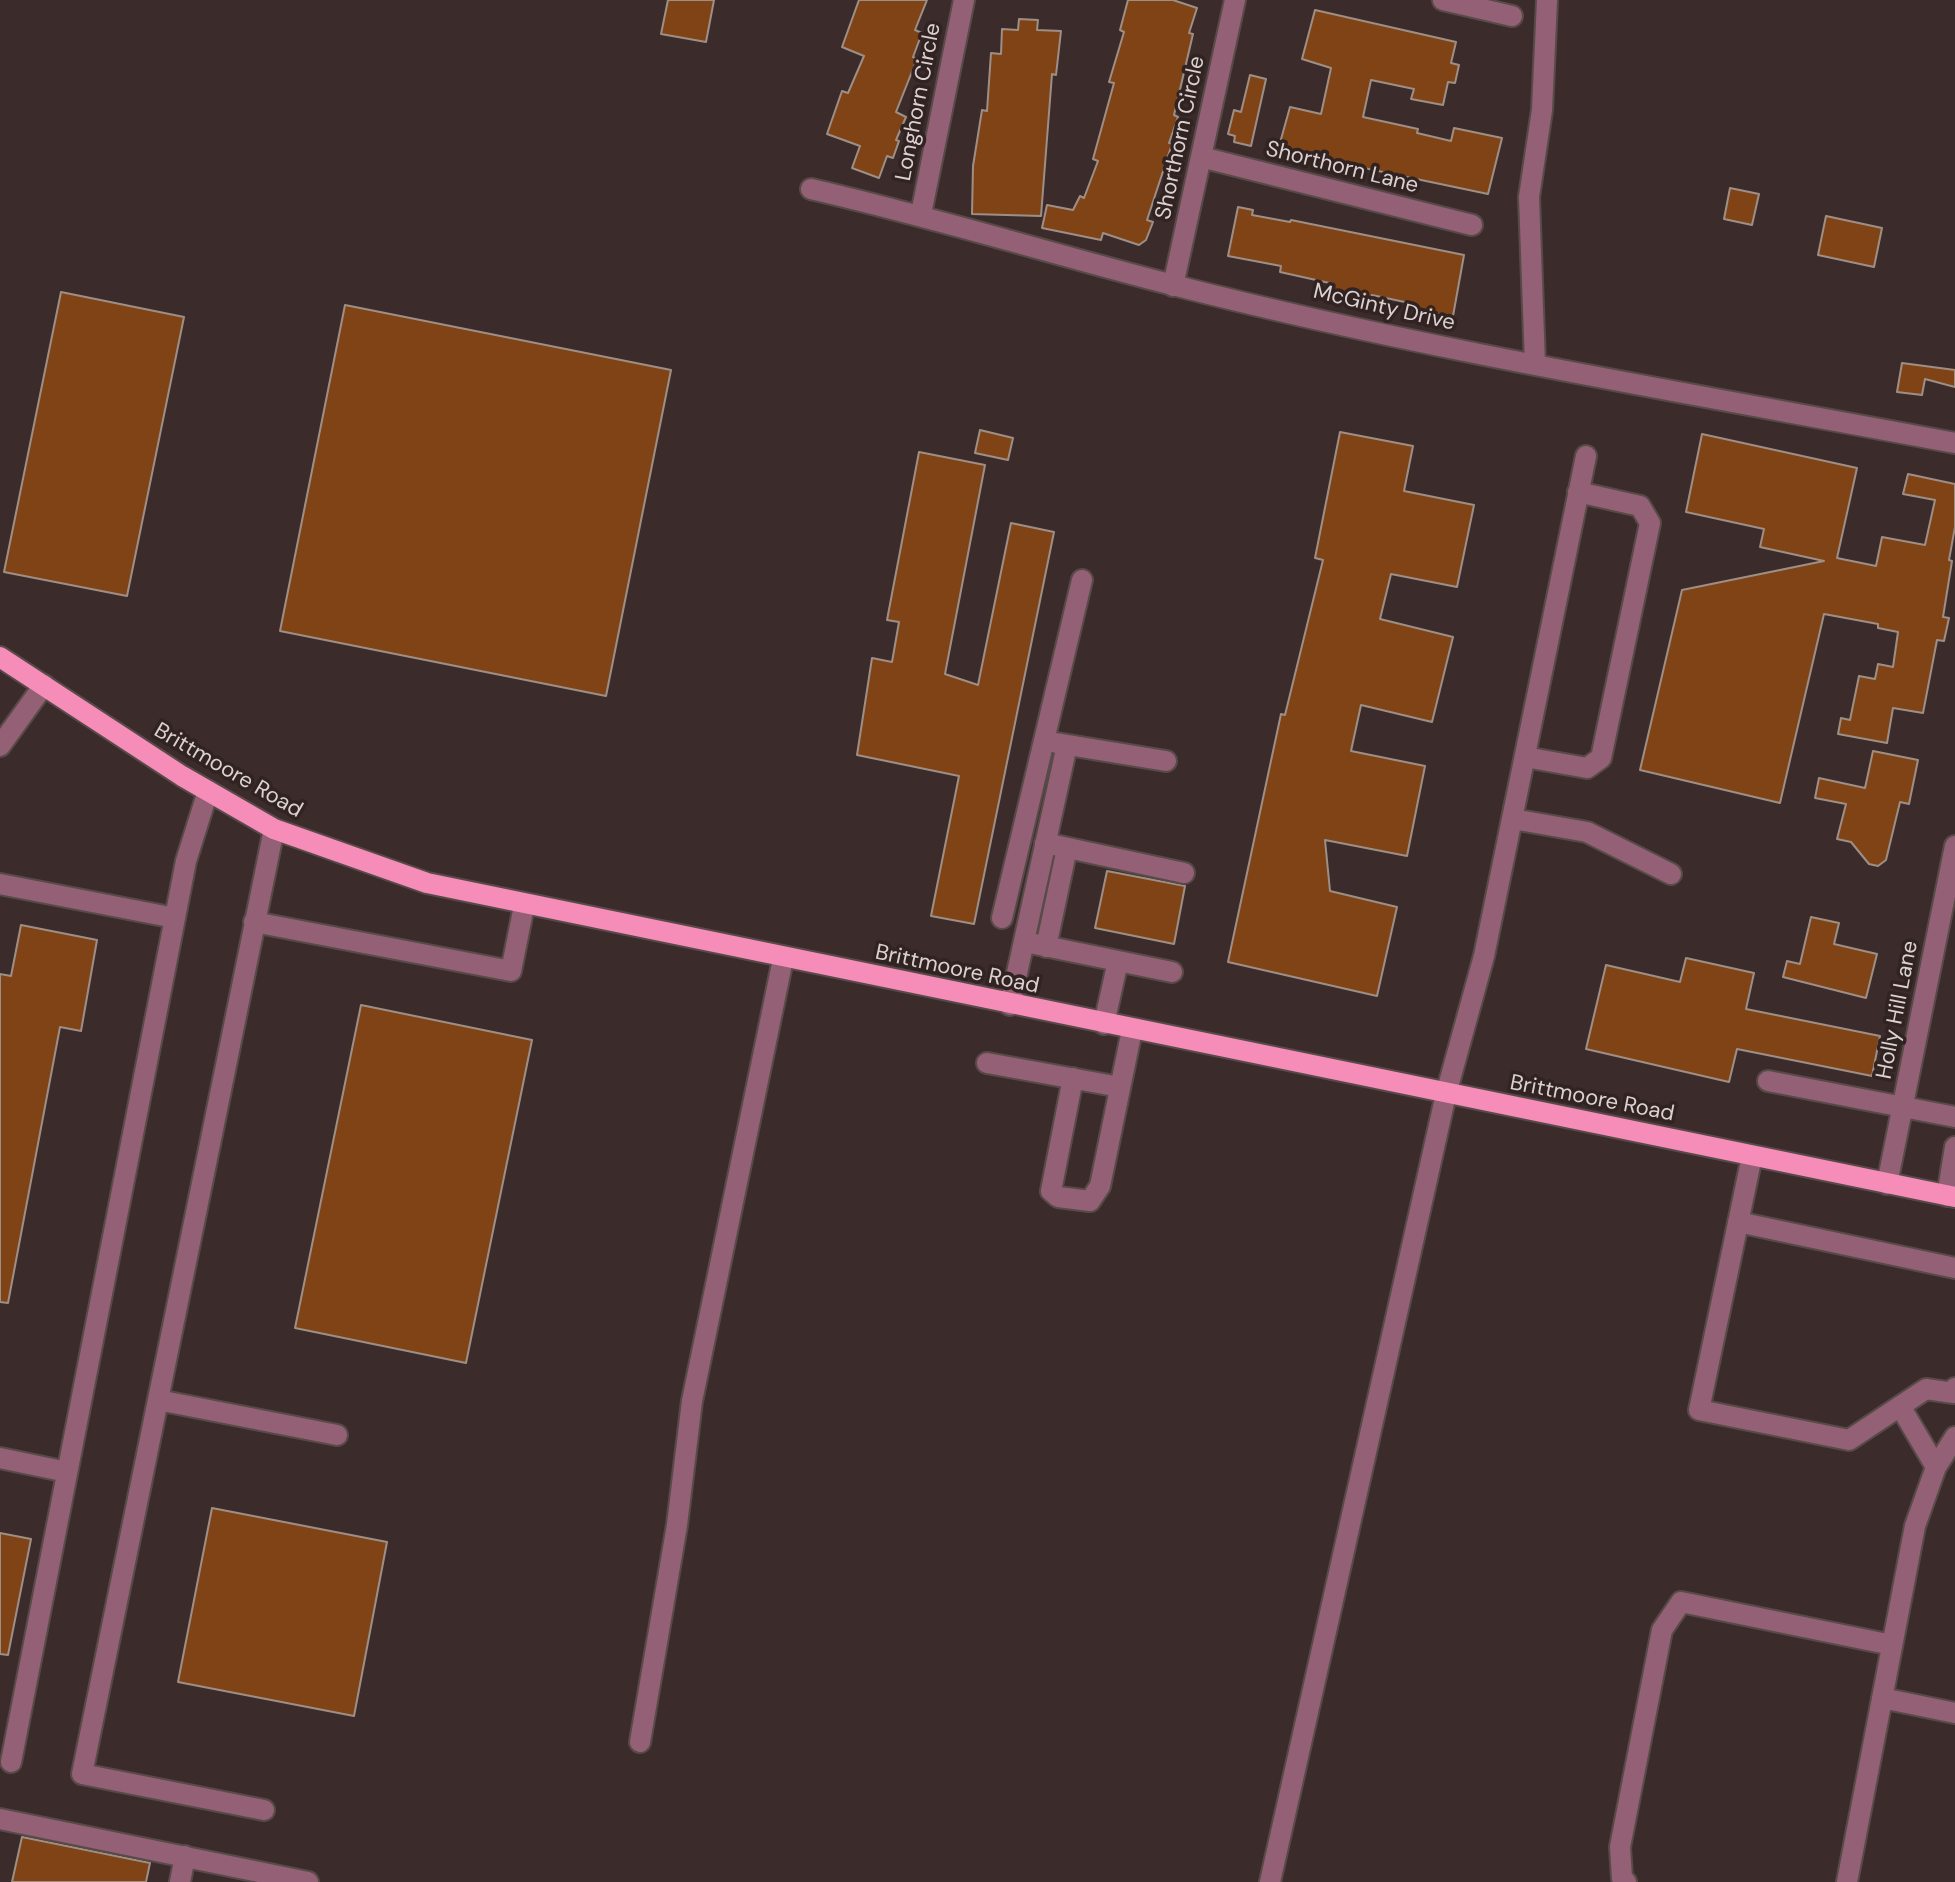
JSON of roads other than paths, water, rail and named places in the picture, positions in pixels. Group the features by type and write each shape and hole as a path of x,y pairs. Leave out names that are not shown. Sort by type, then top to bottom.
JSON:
{"main road":[{"name":"Brittmoore Road","path":"0,657 208,791 274,829 427,883 524,906 1951,1196"}],"street":[{"name":"Longhorn Circle","path":"921,214 964,0"},
{"name":"Shorthorn Circle","path":"1173,286 1235,0"},
{"path":"1443,0 1512,16"},
{"path":"1535,364 1529,197 1542,110 1547,0"},
{"name":"Shorthorn Lane","path":"1201,157 1472,225"},
{"name":"McGinty Drive","path":"811,189 921,214 1173,286 1535,364 1955,443"},
{"path":"1270,1882 1446,1094 1484,956 1586,456"},
{"path":"1525,757 1587,768 1601,758 1650,523 1640,506 1578,492"},
{"path":"1002,918 1082,580"},
{"path":"0,746 44,685"},
{"path":"1044,741 1166,761"},
{"path":"1010,1005 1067,745"},
{"path":"11,1762 186,861 208,791"},
{"path":"1513,819 1587,832 1671,874"},
{"path":"264,1810 82,1774 274,829"},
{"path":"1045,843 1184,873"},
{"name":"Holly Hill Lane","path":"1887,1184 1951,883 1955,846"},
{"path":"1046,947 1067,848"},
{"path":"0,884 175,918"},
{"path":"254,922 511,971 524,906"},
{"path":"1025,942 1172,972"},
{"path":"640,1742 677,1525 692,1401 783,959"},
{"path":"1104,1024 1118,961"},
{"path":"1073,1078 1051,1191 1058,1197 1090,1201 1097,1196 1132,1030"},
{"path":"987,1063 1120,1087"},
{"path":"1768,1081 1955,1117"},
{"path":"1951,1196 1955,1147"},
{"path":"1752,1156 1699,1410 1849,1440 1926,1389 1955,1391"},
{"path":"1738,1222 1955,1268"},
{"path":"158,1400 337,1435"},
{"path":"1900,1406 1936,1467"},
{"path":"1847,1882 1915,1526 1936,1467 1955,1437"},
{"path":"0,1458 67,1472"},
{"path":"1626,1882 1622,1878 1620,1847 1662,1630 1681,1602 1892,1645"},
{"path":"1882,1698 1955,1713"},
{"path":"0,1819 308,1882"},
{"path":"180,1882 185,1856"}]}
